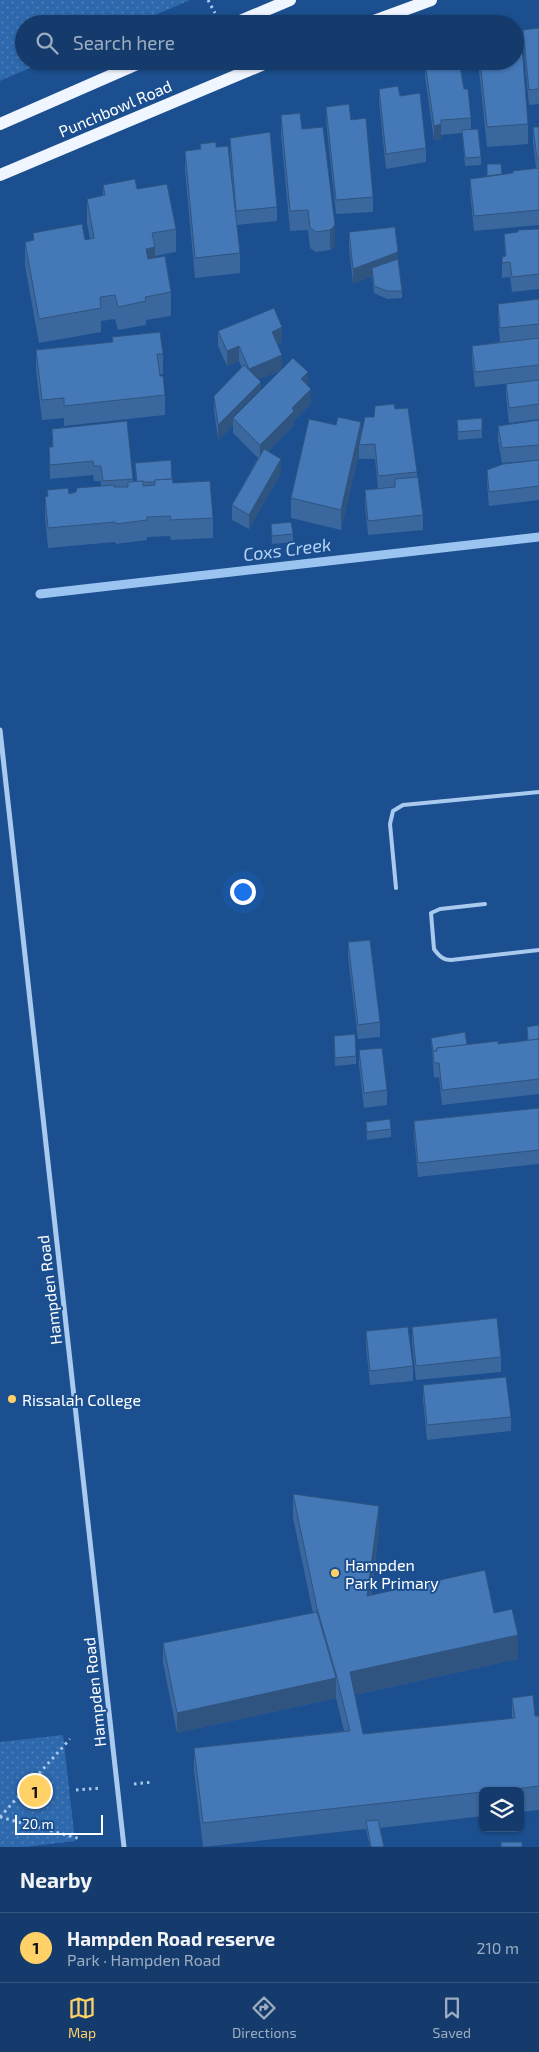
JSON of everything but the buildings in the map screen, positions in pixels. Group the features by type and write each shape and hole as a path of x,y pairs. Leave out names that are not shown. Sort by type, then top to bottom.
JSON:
{"main road":[{"path":"254,15 290,0"},
{"path":"390,15 431,0"},
{"name":"Punchbowl Road","path":"0,124 123,70"},
{"name":"Punchbowl Road","path":"0,175 250,70"}],"street":[{"name":"Hampden Road","path":"0,730 124,1847"}],"lane":[{"path":"396,888 390,824 393,812 403,805 539,792"},
{"path":"484,904 440,909 431,913 434,949 442,958 451,960 539,950"}],"path":[{"path":"70,1739 0,1817 82,1839"}],"shaded area":[{"path":"0,0 190,0 155,15 15,15 15,70 25,70 0,81"},
{"path":"63,1735 75,1841 25,1847 0,1847 0,1742"}],"waterway":[{"name":"Coxs Creek","path":"40,594 539,537"}],"place":[{"name":"Rissalah College","path":"12,1399"},
{"name":"Hampden Park Primary","path":"335,1573"},
{"name":"Hampden Road reserve","path":"35,1791"}]}
